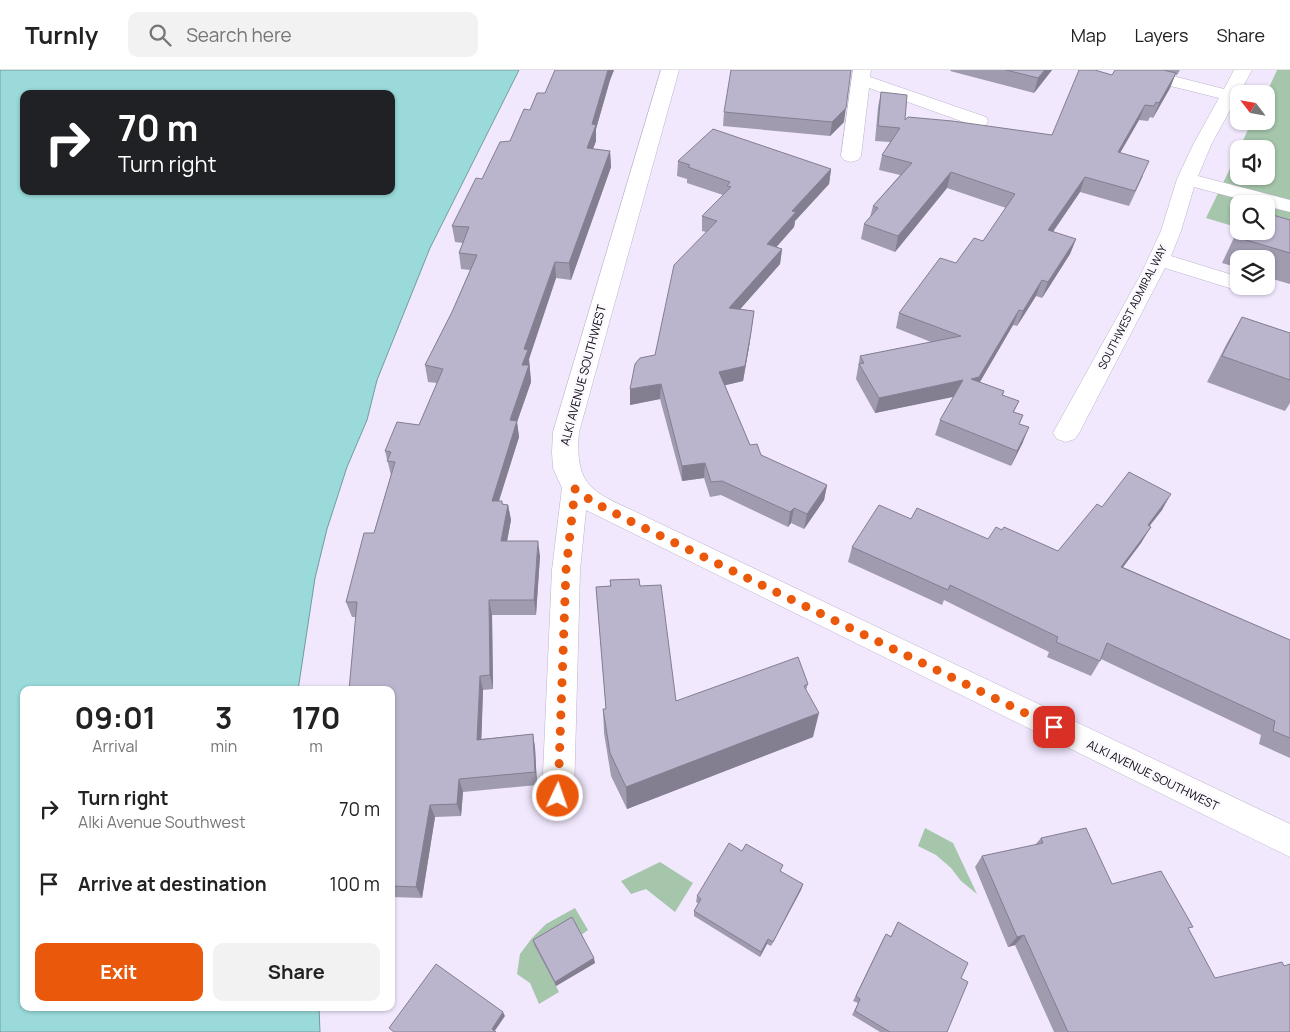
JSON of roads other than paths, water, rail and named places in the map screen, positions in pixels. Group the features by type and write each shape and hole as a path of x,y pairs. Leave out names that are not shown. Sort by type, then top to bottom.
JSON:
{"street":[{"name":"ALKI AVENUE SOUTHWEST","path":"670,70 566,432 563,461 569,479 575,489 593,502 640,526 1290,840"},
{"path":"1128,70 1228,96"},
{"name":"SOUTHWEST ADMIRAL WAY","path":"1066,433 1158,259 1171,231 1187,179 1243,70"},
{"path":"852,156 862,75 979,121"},
{"path":"1187,179 1290,206"},
{"path":"1158,259 1230,282"},
{"path":"558,796 566,570 575,489"}]}
